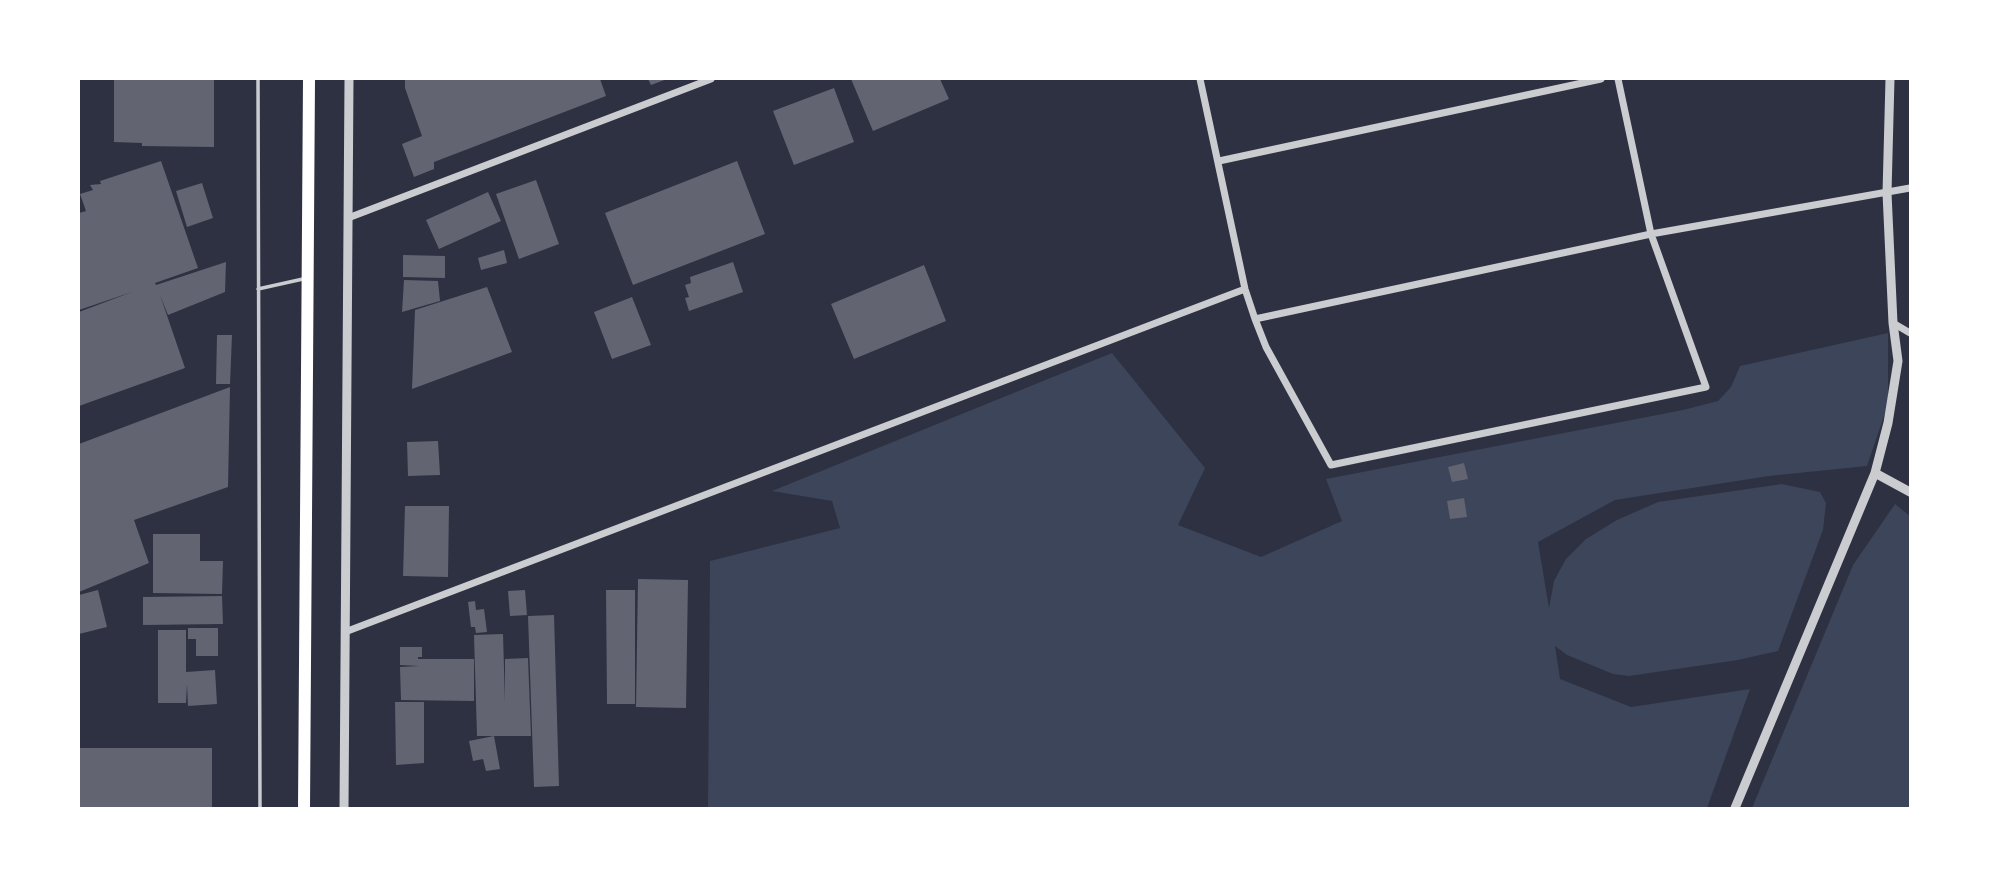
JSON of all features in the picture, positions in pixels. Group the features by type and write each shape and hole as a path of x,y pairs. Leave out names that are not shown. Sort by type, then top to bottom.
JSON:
{"main road":[{"path":"304,808 309,79"}],"street":[{"path":"344,808 349,79"},
{"path":"348,218 710,79"},
{"path":"1200,79 1245,289 1255,319 1266,347 1331,464 1706,387 1651,234 1618,79"},
{"path":"1219,161 1601,79"},
{"path":"1735,808 1875,474 1888,423 1898,361 1893,323 1887,193 1890,79"},
{"path":"1255,319 1651,234 1910,188"},
{"path":"345,632 1245,289"},
{"path":"1893,323 1910,333"},
{"path":"1875,474 1910,492"}],"lane":[{"path":"258,79 260,808"},
{"path":"258,289 309,278"}],"shaded area":[{"path":"1888,333 1888,404 1867,466 1769,476 1615,500 1538,542 1549,608 1554,581 1566,559 1586,539 1617,520 1658,502 1782,484 1820,492 1826,503 1823,530 1778,651 1738,660 1629,676 1613,674 1567,655 1555,646 1560,679 1631,707 1750,689 1707,808 708,808 710,561 840,528 832,501 772,491 1112,353 1205,468 1178,525 1261,557 1342,521 1326,479 1718,401 1731,387 1740,366"},
{"path":"1895,504 1910,516 1910,808 1752,808 1853,565"}],"building":[{"path":"114,79 214,79 214,147 142,146 142,143 114,142"},
{"path":"405,79 600,79 606,96 434,162 434,169 414,177 402,144 422,136 405,88"},
{"path":"648,79 667,79 651,85"},
{"path":"851,79 940,79 949,99 873,131"},
{"path":"834,88 854,142 794,165 773,111"},
{"path":"161,161 198,268 155,283 156,285 226,262 225,292 168,315 160,295 185,368 79,406 79,312 132,292 79,310 79,213 86,211 80,194 93,190 90,185 101,184 100,181"},
{"path":"737,161 765,234 633,285 605,213"},
{"path":"536,180 559,244 519,259 496,194"},
{"path":"202,183 213,218 187,227 176,191"},
{"path":"488,192 501,221 439,249 426,220"},
{"path":"504,250 507,263 481,270 478,258"},
{"path":"403,255 445,256 445,278 403,277"},
{"path":"733,262 743,292 689,311 685,298 689,297 685,285 691,283 690,277"},
{"path":"924,265 946,321 854,359 831,304"},
{"path":"404,280 438,281 440,301 402,312"},
{"path":"487,287 512,352 412,389 415,310"},
{"path":"632,297 651,345 612,359 594,312"},
{"path":"217,335 232,335 230,384 216,384"},
{"path":"230,387 228,487 134,520 149,563 79,592 79,444"},
{"path":"438,441 440,475 408,476 407,442"},
{"path":"1464,463 1468,479 1452,482 1448,467"},
{"path":"1464,498 1467,517 1450,519 1447,501"},
{"path":"405,506 449,506 448,577 403,576"},
{"path":"153,534 200,534 200,561 223,561 222,594 153,593"},
{"path":"638,579 688,580 686,708 636,707"},
{"path":"98,590 107,627 79,634 79,595"},
{"path":"525,590 527,615 510,616 508,591"},
{"path":"606,590 635,590 635,704 607,704"},
{"path":"222,596 223,624 143,625 143,597"},
{"path":"475,601 476,610 484,609 487,632 476,633 475,627 471,627 468,602"},
{"path":"554,615 559,786 534,787 528,616"},
{"path":"188,628 218,628 218,656 196,656 196,639 188,639"},
{"path":"158,630 186,630 186,672 215,670 217,704 188,706 187,684 186,703 158,703"},
{"path":"503,634 505,702 505,659 528,658 531,736 477,736 474,635"},
{"path":"400,647 422,647 422,657 418,659 474,659 474,701 401,700 400,667 419,666 400,665"},
{"path":"395,702 424,702 424,763 396,765"},
{"path":"494,736 500,769 486,771 483,759 473,761 469,741"},
{"path":"79,748 212,748 212,808 79,808"}]}
